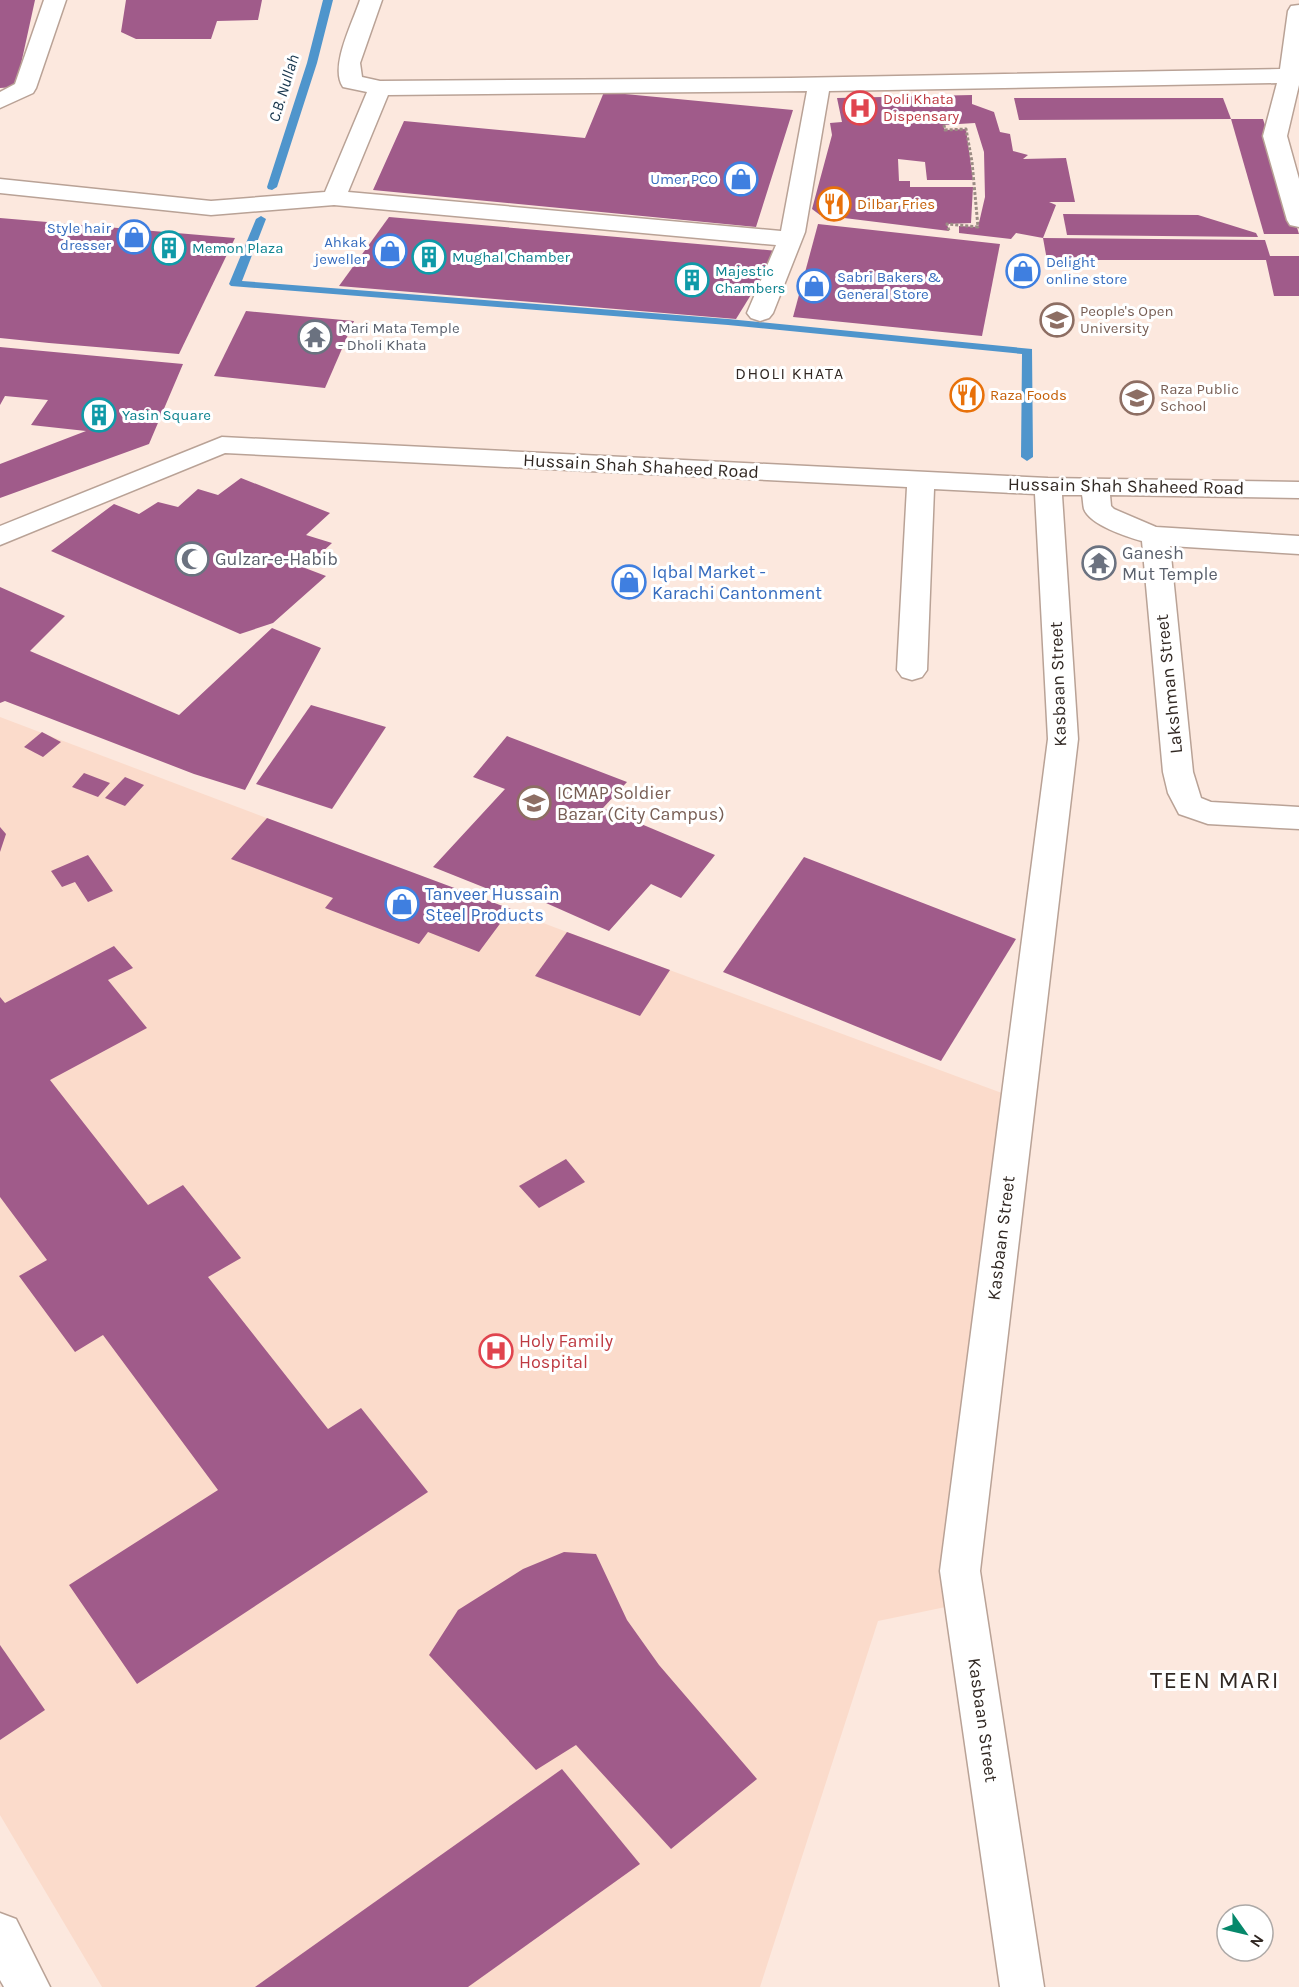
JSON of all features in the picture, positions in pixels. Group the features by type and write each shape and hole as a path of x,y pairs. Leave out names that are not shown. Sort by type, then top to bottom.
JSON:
{"street":[{"path":"0,101 25,88 54,0"},
{"path":"371,0 348,63 351,82 380,88 819,85 1290,76"},
{"path":"1299,11 1290,76 1275,136 1299,220"},
{"path":"760,313 790,239 819,85"},
{"path":"334,198 380,88"},
{"path":"0,186 211,208 334,198 790,239"},
{"name":"Hussain Shah Shaheed Road","path":"0,536 222,445 1048,486 1299,490"},
{"path":"912,670 921,479"},
{"name":"Kasbaan Street","path":"1022,1987 960,1571 1063,739 1048,486"},
{"path":"1095,487 1098,510 1128,528 1155,536 1299,545"},
{"name":"Lakshman Street","path":"1155,536 1178,772 1183,793 1190,806 1208,813 1299,818"}],"path":[{"path":"936,82 945,130 966,129 972,162 978,227 947,224 949,231"}],"shaded area":[{"name":"Holy Family Hospital","path":"0,717 567,932 1018,1099 965,1603 878,1621 760,1987 102,1987 0,1815"}],"building":[{"path":"0,0 35,0 16,87 0,88"},
{"path":"126,0 262,0 258,20 217,21 211,39 136,39 121,32"},
{"path":"604,92 793,110 756,227 373,190 404,121 585,138"},
{"path":"972,95 972,104 994,112 1000,132 1010,134 1013,151 1028,155 1023,159 1066,158 1075,202 1049,202 1056,205 1043,238 1016,233 1011,239 959,233 959,226 978,227 985,197 984,152 975,123 943,125 945,130 966,129 973,180 927,180 925,162 898,159 899,181 910,181 910,187 973,187 971,223 947,224 949,231 820,215 812,209 832,135 830,123 842,122 837,98"},
{"path":"1014,98 1223,98 1231,119 1019,120"},
{"path":"1231,119 1263,119 1299,234 1264,234"},
{"path":"1063,214 1198,215 1256,233 1258,237 1067,235"},
{"path":"389,217 778,251 736,319 339,286"},
{"path":"0,218 235,238 179,354 49,343 0,338"},
{"path":"818,224 1000,244 982,336 793,317"},
{"path":"1043,238 1265,240 1270,256 1299,256 1299,296 1274,296 1266,260 1047,260"},
{"path":"246,311 354,321 325,388 214,376"},
{"name":"Yasin Square","path":"0,347 183,364 149,444 0,498 0,464 86,431 31,425 48,400 5,396 0,405"},
{"name":"Gulzar-e-Habib","path":"241,478 330,513 306,535 332,543 305,568 326,576 273,623 240,634 51,551 114,504 139,514 158,502 178,507 198,489 218,495"},
{"path":"0,587 65,616 30,651 179,715 272,628 321,648 245,790 194,774 5,701 0,703"},
{"path":"311,705 386,727 332,809 256,784"},
{"path":"42,732 61,742 43,757 24,747"},
{"path":"507,736 627,782 603,808 715,855 681,898 651,884 609,931 528,895 521,902 433,867 505,789 473,777"},
{"path":"84,773 110,783 98,797 72,787"},
{"path":"125,777 144,785 125,806 105,798"},
{"path":"267,818 511,909 479,952 428,932 419,944 325,908 333,898 231,859"},
{"path":"0,827 6,834 0,852"},
{"path":"88,855 113,891 88,902 75,882 62,887 51,871"},
{"path":"804,857 1016,939 941,1061 723,972"},
{"path":"567,932 670,970 640,1016 535,976"},
{"path":"114,946 133,968 108,980 147,1028 50,1080 148,1205 183,1185 241,1258 208,1277 328,1429 361,1408 428,1492 137,1684 69,1585 218,1490 103,1335 75,1352 19,1276 47,1260 0,1197 0,997 5,1003"},
{"path":"566,1159 585,1182 539,1208 519,1186"},
{"path":"564,1552 596,1554 627,1620 659,1665 757,1779 671,1849 576,1745 536,1770 429,1655 458,1610 523,1569"},
{"path":"0,1645 45,1710 0,1740"},
{"path":"562,1769 640,1864 468,1987 255,1987"}],"waterway":[{"name":"C.B. Nullah","path":"272,187 312,63 328,0"},
{"path":"261,219 235,284 728,322 1028,351 1027,457"}],"place":[{"name":"Doli Khata Dispensary","path":"860,108"},
{"name":"Umer PCO","path":"741,179"},
{"name":"Dilbar Fries","path":"834,204"},
{"name":"Style hair dresser","path":"134,237"},
{"name":"Memon Plaza","path":"169,248"},
{"name":"Ahkak jeweller","path":"390,251"},
{"name":"Mughal Chamber","path":"429,257"},
{"name":"Delight online store","path":"1023,271"},
{"name":"Majestic Chambers","path":"692,280"},
{"name":"Sabri Bakers & General Store","path":"814,286"},
{"name":"People's Open University","path":"1057,320"},
{"name":"Mari Mata Temple - Dholi Khata","path":"315,337"},
{"name":"Raza Foods","path":"967,395"},
{"name":"Raza Public School","path":"1137,398"},
{"name":"Yasin Square","path":"99,415"},
{"name":"Gulzar-e-Habib","path":"192,559"},
{"name":"Ganesh Mut Temple","path":"1099,563"},
{"name":"Iqbal Market - Karachi Cantonment","path":"629,582"},
{"name":"ICMAP Soldier Bazar (City Campus)","path":"534,803"},
{"name":"Tanveer Hussain Steel Products","path":"402,904"},
{"name":"Holy Family Hospital","path":"496,1351"}],"district":[{"name":"DHOLI KHATA","path":"790,373"},
{"name":"TEEN MARI","path":"1215,1680"}]}
